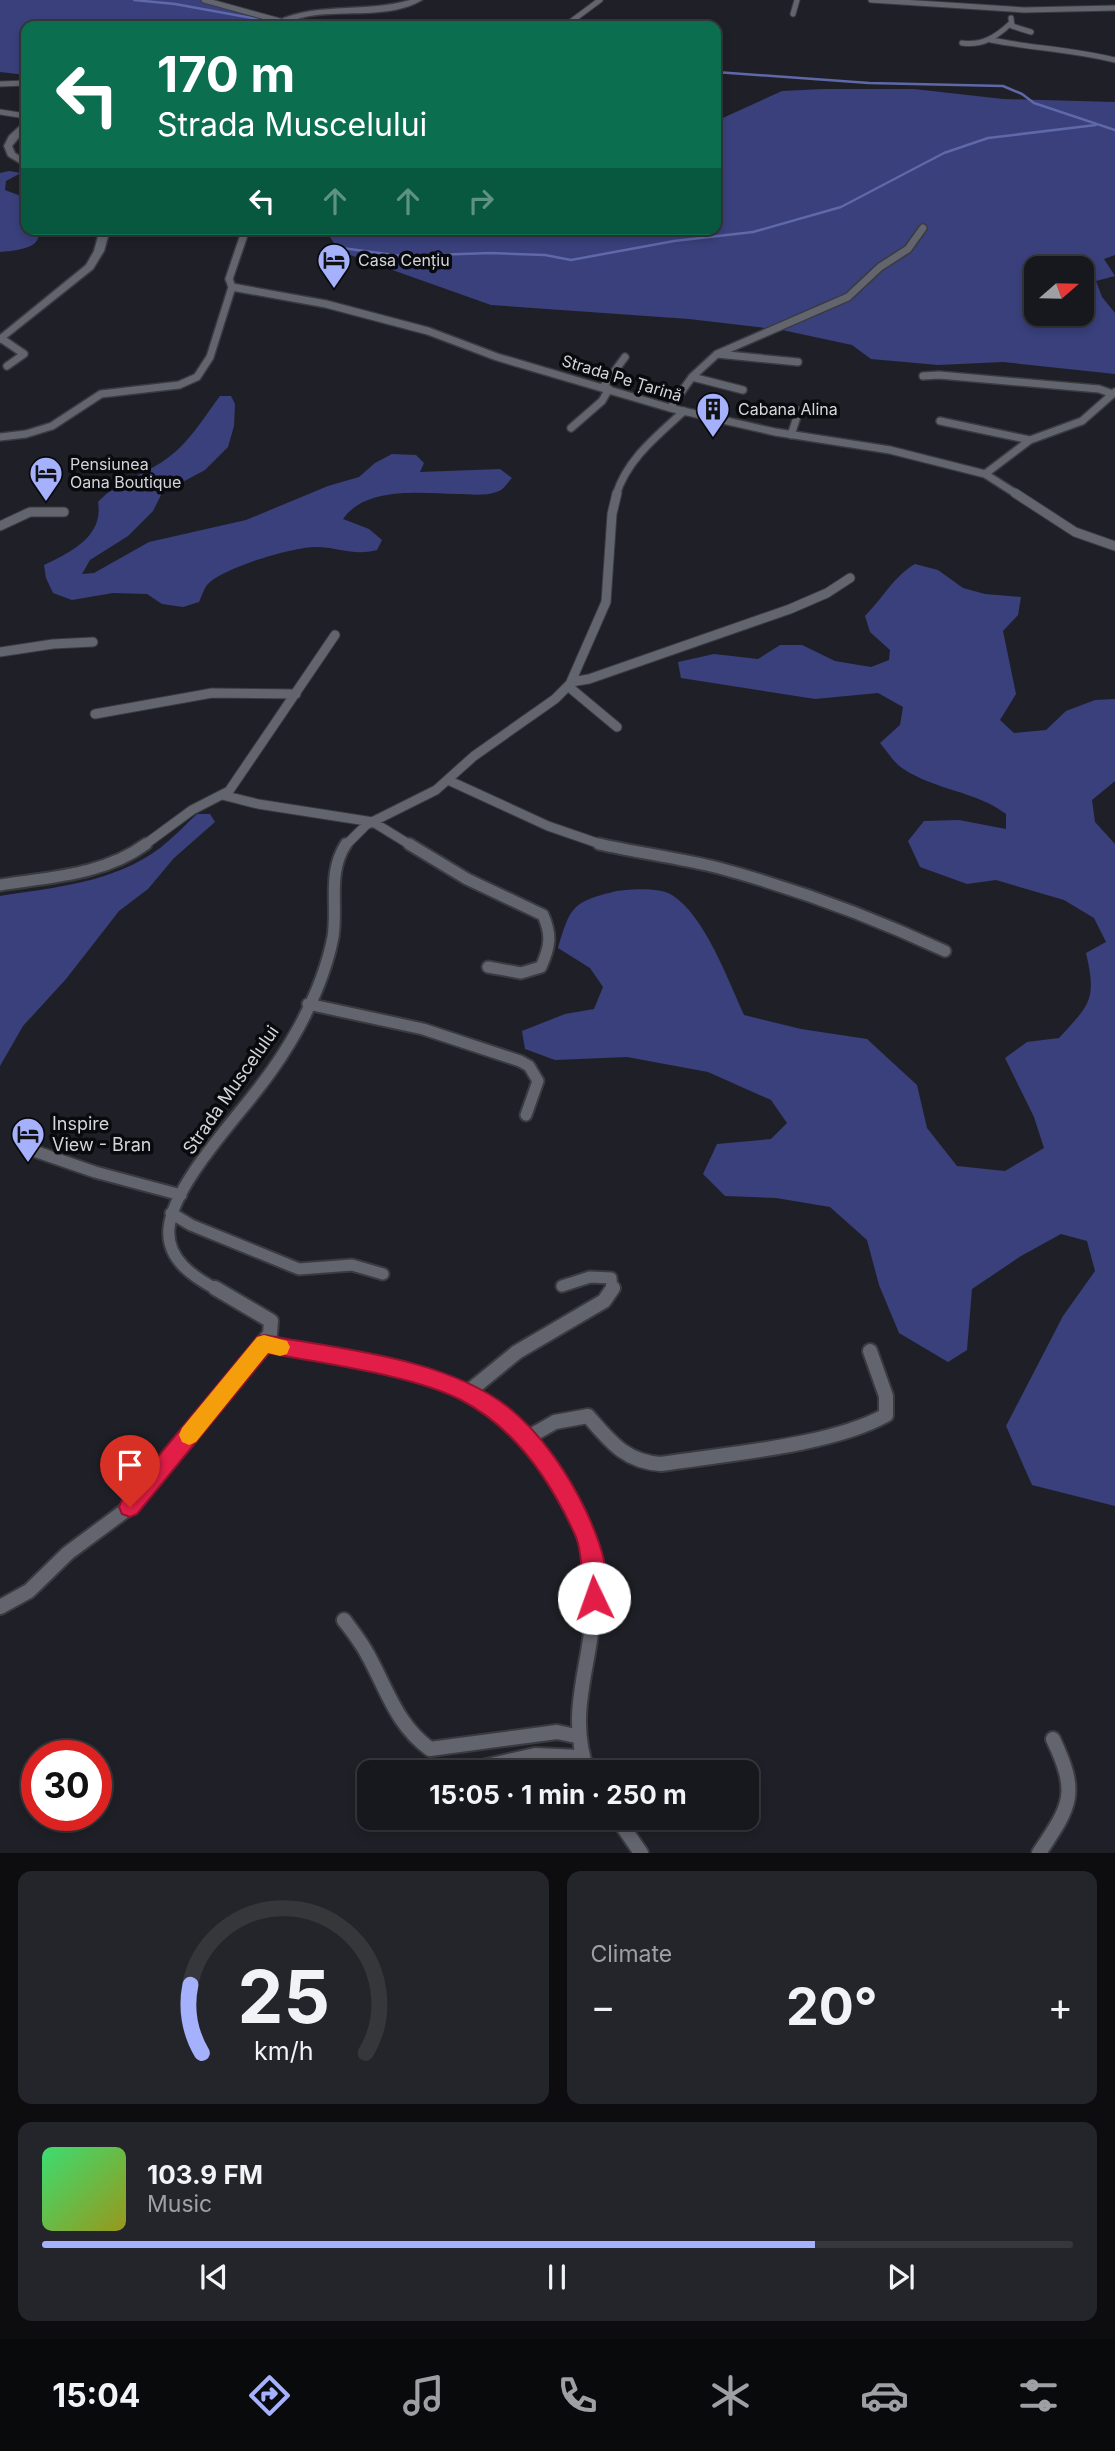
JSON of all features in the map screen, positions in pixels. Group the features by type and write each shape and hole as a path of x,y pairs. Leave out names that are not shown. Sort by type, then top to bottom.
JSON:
{"main road":[{"path":"284,21 313,11 393,7 418,0"},
{"path":"21,130 9,142 6,151 21,161"},
{"path":"1,339 90,267 99,251 103,235"}],"street":[{"path":"204,0 266,21"},
{"path":"573,21 600,0"},
{"path":"793,14 797,0"},
{"path":"871,0 1011,9 1115,8"},
{"path":"991,40 1010,24 1011,9"},
{"path":"1010,24 1031,32"},
{"path":"962,43 991,40 1046,50 1084,52 1115,60"},
{"path":"0,84 21,83"},
{"path":"0,112 21,115"},
{"path":"0,118 9,113"},
{"path":"670,408 691,377 717,354 848,297 880,267 908,249 923,228"},
{"path":"0,437 52,426 66,419 85,401 103,392 178,385 193,380 206,362 215,342 232,287 229,279 244,235"},
{"name":"Strada Pe Țarină","path":"232,287 327,304 428,331 497,357 670,408 791,435 890,450 985,474 1076,532 1115,546"},
{"path":"1,339 24,354 7,366"},
{"path":"717,354 798,362"},
{"path":"571,428 602,401 606,388 625,357"},
{"path":"923,376 1083,387 1114,393"},
{"path":"691,377 743,390"},
{"path":"985,474 1030,440 1082,421 1114,393"},
{"name":"Strada Muscelului","path":"264,1343 270,1334 271,1321 261,1312 207,1283 181,1265 171,1251 167,1230 171,1213 296,1031 333,935 331,888 337,863 350,838 373,822 428,796 450,781 470,758 570,685 598,625 606,601 619,485 646,448 684,411"},
{"path":"791,435 799,411"},
{"path":"940,421 1030,440"},
{"path":"0,526 30,513 64,512"},
{"path":"570,685 790,609 827,593 850,578"},
{"path":"0,885 91,870 125,859 192,810 222,796 237,783 335,635"},
{"path":"0,652 53,644 93,642"},
{"path":"570,685 617,727"},
{"path":"95,714 212,693 296,694"},
{"path":"450,781 498,806 581,838 616,849 685,860 792,888 859,911 945,951"},
{"path":"222,796 373,822 467,879 543,915 550,931 549,950 541,967 521,973 488,967"},
{"path":"308,1004 423,1029 520,1061 529,1066 538,1081 526,1115"},
{"path":"37,1152 95,1172 181,1195"},
{"path":"171,1213 191,1225 299,1269 352,1265 383,1275"},
{"path":"467,1393 517,1352 604,1301 612,1292 614,1284 611,1278 603,1276 562,1286"},
{"path":"0,1608 23,1597 60,1560 109,1526 130,1507 264,1343 419,1375 467,1393 502,1415 539,1454 566,1493 588,1541 595,1577 593,1619 581,1682 576,1737 582,1760"},
{"path":"525,1439 555,1419 589,1416 622,1455 641,1464 661,1464 845,1432 879,1422 886,1415 886,1396 870,1351"},
{"path":"344,1620 361,1641 394,1713 408,1733 430,1749 557,1732 576,1737"},
{"path":"1039,1853 1071,1800 1072,1783 1053,1739"},
{"path":"509,1760 533,1754 562,1753 580,1757"},
{"path":"625,1830 640,1853"}],"shaded area":[{"path":"0,0 205,0 287,19 21,21 21,74 0,72"},
{"path":"914,89 1003,99 1115,102 1115,255 1104,259 1115,276 1096,281 1102,297 1115,313 1115,374 1003,362 938,365 871,359 852,345 782,330 689,319 491,305 339,251 329,235 721,235 721,119 782,91"},
{"path":"0,173 21,173 6,181 5,190 21,196 21,235 39,235 37,241 27,248 0,252"},
{"path":"220,396 231,396 235,404 234,426 228,447 205,470 162,493 153,511 128,536 90,560 82,574 94,573 149,542 246,520 328,486 359,477 375,463 392,454 416,455 424,463 420,472 500,469 512,478 501,490 491,494 411,493 380,496 365,501 353,508 343,519 369,529 382,540 377,550 354,552 318,547 278,554 230,570 207,585 199,602 183,607 162,604 147,594 113,593 72,600 53,593 44,565 75,548 91,533 99,514 98,502 105,495 154,467 180,448"},
{"path":"915,564 938,570 963,588 985,594 1021,597 1018,615 1003,631 1016,694 1000,720 1014,733 1046,730 1066,711 1095,700 1115,699 1115,781 1092,800 1095,822 1115,844 1115,1506 1032,1485 1006,1426 1063,1316 1095,1271 1087,1241 1061,1234 1021,1256 972,1289 967,1350 948,1362 899,1333 879,1285 867,1240 830,1207 776,1198 725,1196 703,1174 717,1144 771,1139 787,1123 771,1100 708,1072 627,1057 555,1060 525,1049 522,1031 565,1014 594,1009 603,987 590,968 558,948 574,909 588,899 613,892 666,892 684,905 705,933 744,1015 801,1029 867,1039 917,1085 927,1128 957,1166 1005,1171 1044,1148 1034,1117 1005,1058 1027,1042 1059,1038 1084,1009 1091,981 1086,953 1106,942 1094,918 1064,900 996,880 967,884 920,867 908,841 924,821 959,820 1006,829 1006,814 982,800 914,775 896,763 880,743 900,725 903,707 878,693 815,699 681,678 678,662 714,654 758,659 780,645 802,645 835,661 871,667 889,660 890,650 870,632 865,616 895,581"},
{"path":"197,814 210,814 215,822 174,858 148,889 119,911 66,979 23,1026 0,1066 0,896 83,882 123,869 160,848"}],"waterway":[{"path":"134,0 175,4 268,21"},
{"path":"721,72 869,83 1003,86 1022,94 1034,103 1115,130"},
{"path":"342,248 402,256 491,253 545,255 571,260 674,241 753,232 841,207 944,153 988,138 1096,125"}],"slow traffic":[{"path":"189,1435 264,1343 280,1347"}],"place":[{"name":"Casa Cențiu","path":"334,290"},
{"name":"Cabana Alina","path":"713,439"},
{"name":"Pensiunea Oana Boutique","path":"46,503"},
{"name":"Inspire View - Bran","path":"28,1164"}],"route":[{"path":"130,1507 264,1343 419,1375 467,1393 502,1415 539,1454 566,1493 588,1541 595,1577 594,1598"}]}
